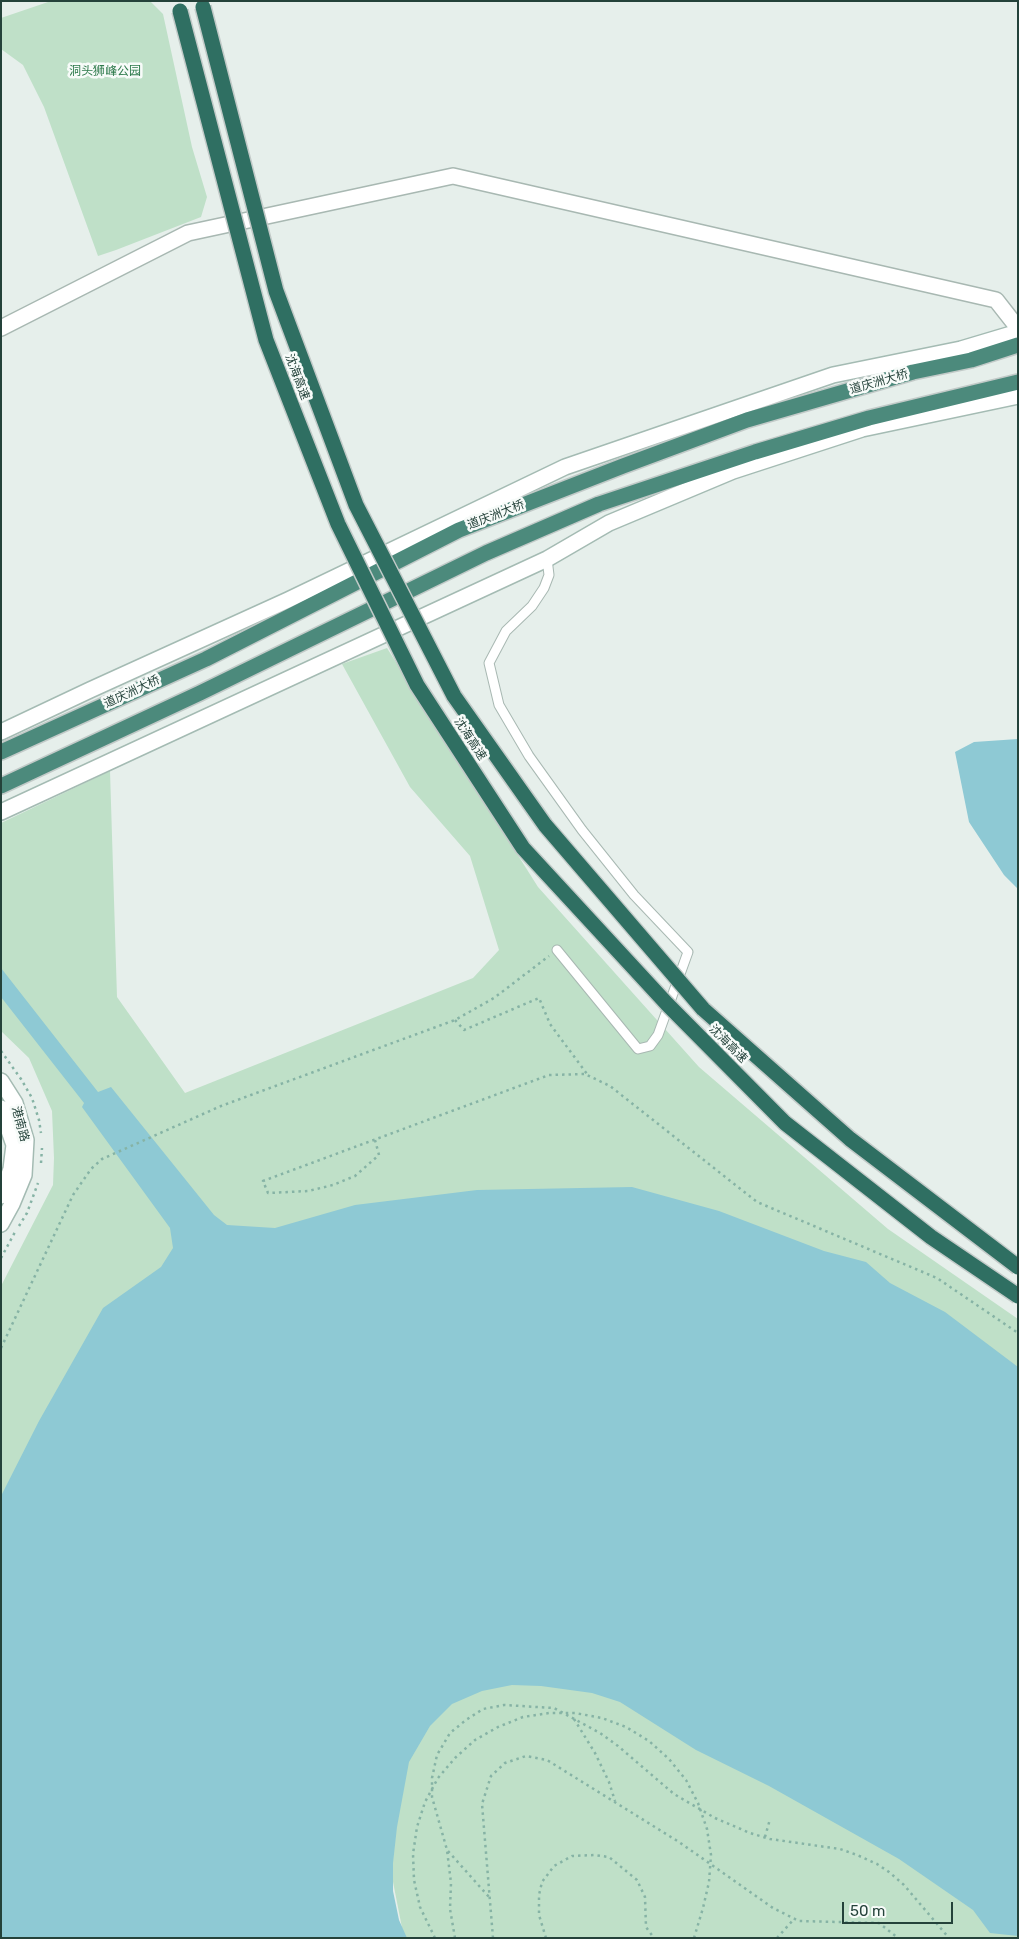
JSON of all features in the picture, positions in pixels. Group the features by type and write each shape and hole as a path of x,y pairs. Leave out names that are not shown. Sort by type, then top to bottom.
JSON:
{"highway":[{"name":"沈海高速","path":"203,7 276,291 356,506 454,696 546,825 703,1009 850,1139 1018,1267"},
{"name":"沈海高速","path":"180,11 266,340 338,524 417,685 518,840 529,855 667,1004 785,1123 931,1237 1018,1296"},
{"name":"道庆洲大桥","path":"1,752 206,659 459,530 747,420 912,372 970,360 1018,345"},
{"path":"1,786 200,693 486,553 599,504 755,452 869,418 1018,382"}],"main road":[{"path":"1,328 188,234 453,176 996,300 1018,328"},
{"path":"1,732 288,600 565,467 833,375 961,349 1018,332"},
{"path":"1,812 547,559 608,523 733,471 862,429 1018,396"},
{"name":"港南路","path":"1,1081 15,1103 26,1140 24,1175 1,1224"},
{"name":"港南路","path":"1,1108 14,1145 11,1169 1,1196"}],"lane":[{"path":"547,559 548,575 544,588 532,606 506,631 489,664 498,705 529,756 582,830 634,895 688,952 658,1035 650,1046 638,1048 557,950"}],"path":[{"path":"1,1348 73,1195 91,1169 110,1155 221,1106 455,1020 494,998 557,950"},
{"path":"455,1020 464,1030 539,998 550,1024 588,1075"},
{"path":"375,1140 379,1155 355,1176 308,1191 268,1193 263,1181 549,1075 588,1075 610,1086 758,1202 937,1278 1018,1333"},
{"path":"455,1938 450,1909 451,1883 447,1850 432,1797 432,1778 437,1756 450,1733 484,1709 504,1705 554,1708 573,1718 600,1733 618,1746 674,1794 715,1818 765,1837 840,1850 877,1864 890,1872 904,1885 949,1938"},
{"path":"435,1938 420,1907 414,1880 413,1854 417,1827 425,1802 438,1778 468,1746 498,1727 523,1718 558,1713 576,1713 602,1718 626,1727 649,1741 669,1759 686,1780 698,1803 707,1829 710,1855 709,1882 704,1908 694,1938"},
{"path":"573,1718 596,1753 609,1782 615,1802"},
{"path":"493,1938 482,1804 491,1776 505,1763 526,1756 547,1760 679,1842 773,1908 794,1919 800,1921 878,1923 898,1938"},
{"path":"765,1837 770,1819"},
{"path":"447,1850 490,1899"},
{"path":"546,1938 540,1915 539,1895 542,1882 554,1866 572,1856 594,1854 609,1857 637,1880 645,1898 646,1927 654,1938"},
{"path":"777,1938 794,1919"}],"green space":[{"name":"洞头狮峰公园","path":"51,1 150,1 163,14 192,147 207,197 201,217 98,256 44,107 23,65 1,49 1,18"},
{"path":"387,648 538,887 699,1067 888,1229 1018,1319 1018,1389 1,1511 1,1286 53,1185 54,1158 52,1111 29,1058 1,1031 1,823 110,771 117,997 185,1093 473,978 499,950 470,856 410,787 342,664"},
{"path":"477,1673 606,1678 1018,1927 1018,1938 404,1938 385,1841 411,1734"}],"water":[{"path":"1018,739 1018,889 1004,875 969,822 955,752 974,742"},
{"path":"1,968 98,1092 111,1087 214,1215 227,1225 275,1228 355,1205 477,1190 632,1187 719,1211 824,1251 866,1262 890,1283 945,1312 1018,1367 1018,1936 990,1933 973,1910 899,1859 769,1786 696,1750 620,1702 592,1693 541,1686 512,1685 482,1691 452,1704 430,1726 409,1762 397,1827 393,1863 393,1891 399,1920 407,1938 1,1938 1,1496 39,1421 103,1308 161,1267 173,1248 170,1228 82,1107 84,1103 1,997"}]}
